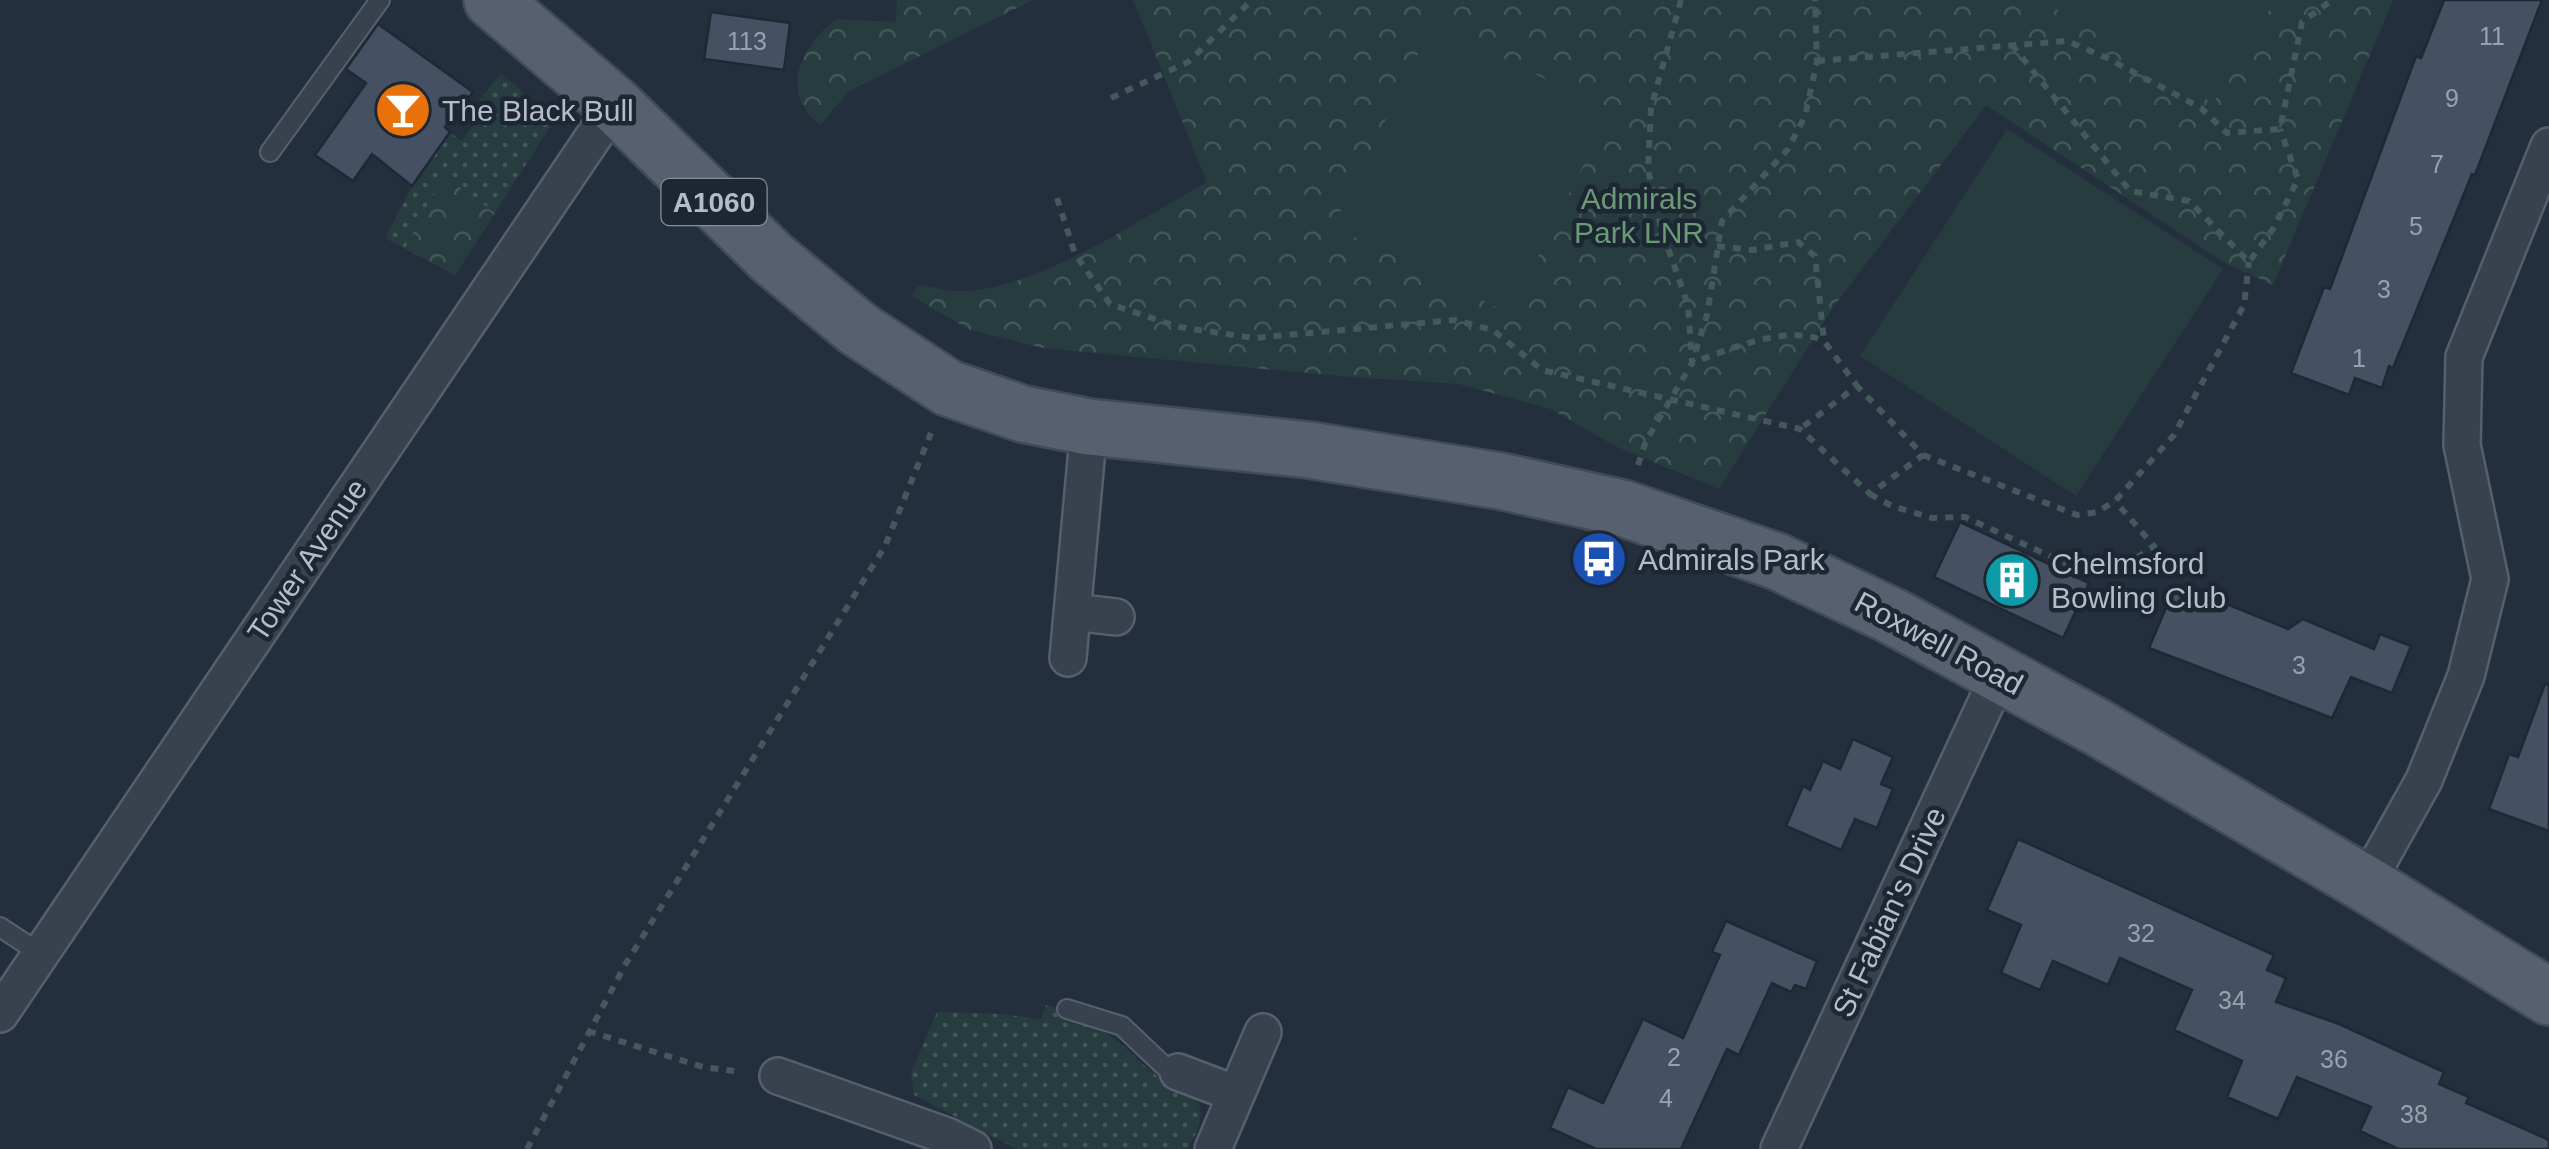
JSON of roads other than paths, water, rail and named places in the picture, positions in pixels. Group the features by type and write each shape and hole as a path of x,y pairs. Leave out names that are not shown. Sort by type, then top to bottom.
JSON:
{"main road":[{"name":"A1060","path":"492,0 615,106"},
{"name":"Roxwell Road","path":"615,106 772,258 858,330 948,388 1022,414 1089,427 1310,450 1500,481 1622,508 1776,561 1892,616 2097,727 2366,884 2549,997"}],"street":[{"name":"Tower Avenue","path":"0,1014 615,106"},
{"path":"2366,884 2424,780 2466,676 2490,578 2462,444 2464,357 2549,146"},
{"path":"1068,658 1089,427"},
{"path":"1073,612 1116,617"},
{"name":"St Fabian's Drive","path":"1779,1149 1999,674"},
{"path":"1213,1149 1263,1032"},
{"path":"1178,1072 1236,1094"},
{"path":"778,1076 947,1136 973,1149"}],"lane":[{"path":"270,152 380,0"},
{"path":"0,926 41,954"},
{"path":"1068,1009 1122,1026 1163,1065 1178,1072"}],"place":[{"name":"The Black Bull","path":"403,110"},
{"name":"Admirals Park","path":"1599,559"},
{"name":"Chelmsford Bowling Club","path":"2012,580"}],"park label":[{"name":"Admirals Park LNR","path":"1639,215"}]}
